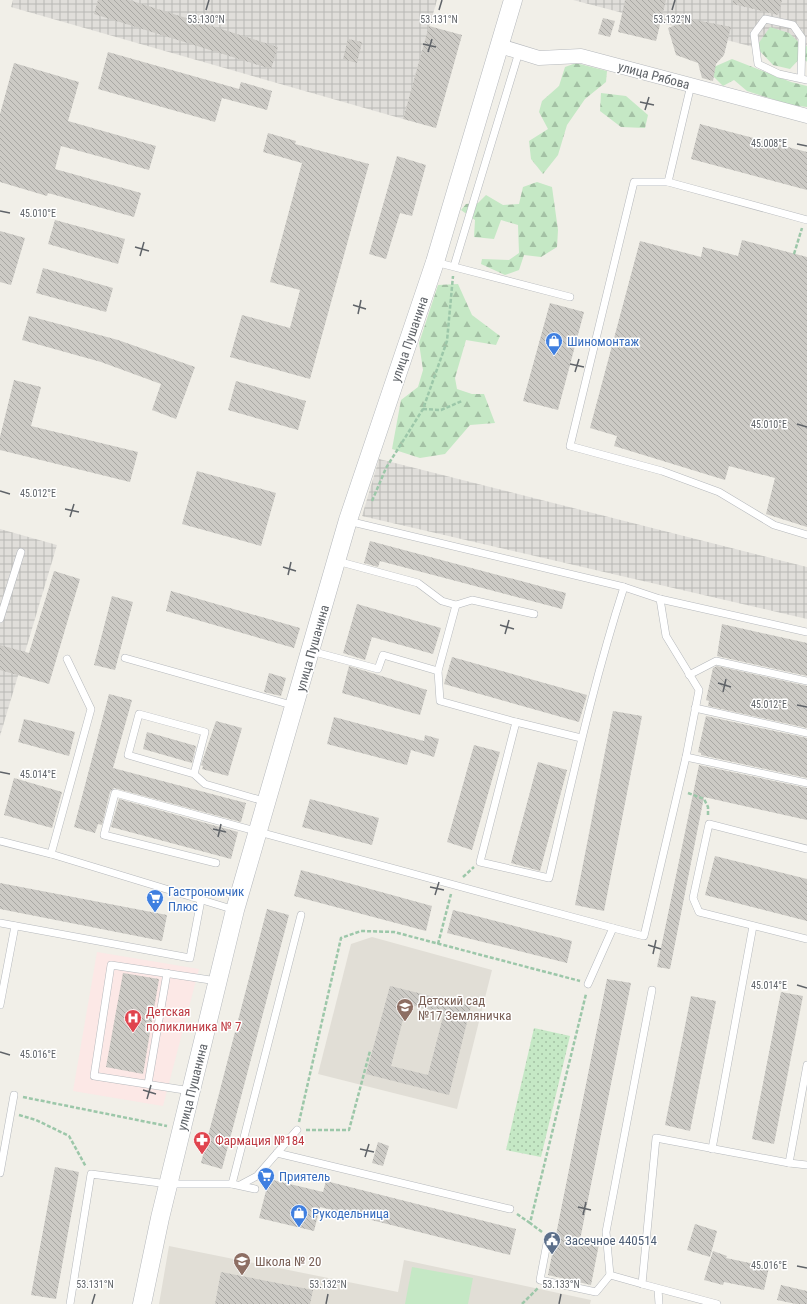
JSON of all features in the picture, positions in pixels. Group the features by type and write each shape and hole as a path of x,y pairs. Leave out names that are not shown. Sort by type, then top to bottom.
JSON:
{"street":[{"name":"улица Пушанина","path":"142,1304 168,1184 235,910 336,561 355,522 435,262 513,0"},
{"name":"улица Рябова","path":"500,46 539,58 581,56 807,116"}],"lane":[{"path":"765,19 793,25 802,38 804,79 779,74 758,64 754,34 765,19"},
{"path":"454,266 519,52"},
{"path":"668,182 691,85"},
{"path":"806,219 668,182 634,182 570,446 662,471 719,492 774,525 807,534"},
{"path":"435,262 570,296"},
{"path":"355,522 624,587 660,599 807,632"},
{"path":"0,619 21,552"},
{"path":"336,561 418,583 442,601 456,605 472,600 534,614"},
{"path":"516,722 480,862 550,878 581,738 605,645 624,587"},
{"path":"216,863 104,835 115,793 644,936 686,757 699,690 666,636 660,599"},
{"path":"456,605 438,670 440,701 581,738"},
{"path":"311,651 378,668 383,655 438,670"},
{"path":"125,658 295,706"},
{"path":"51,854 91,708 67,660"},
{"path":"689,675 716,661 807,680"},
{"path":"695,708 807,733"},
{"path":"194,774 205,732 139,714 128,755 194,774 205,784 267,802"},
{"path":"686,757 807,783"},
{"path":"807,849 709,824 693,898 699,912 807,939"},
{"path":"0,841 51,854 235,910"},
{"path":"0,923 190,958 201,900"},
{"path":"232,1184 301,915"},
{"path":"0,1005 15,926"},
{"path":"712,1149 753,926"},
{"path":"588,984 613,928"},
{"path":"191,1091 94,1076 111,965 218,981"},
{"path":"148,1084 167,974"},
{"path":"548,1238 540,1280 596,1292 610,1275 606,1232 652,990"},
{"path":"789,1163 807,1065"},
{"path":"0,1173 14,1096"},
{"path":"240,1185 257,1176 297,1130"},
{"path":"642,1284 656,1138 807,1165"},
{"path":"277,1153 510,1209"},
{"path":"70,1304 91,1174 168,1184 232,1184 255,1189"},
{"path":"610,1275 717,1304"},
{"path":"658,1289 659,1304"}],"path":[{"path":"794,254 806,219"},
{"path":"355,522 386,468 423,409 447,341 454,266"},
{"path":"423,409 442,410 462,402"},
{"path":"679,786 690,796 704,799 708,807 709,824"},
{"path":"438,944 454,885 480,862"},
{"path":"370,1051 349,1130 297,1130 341,938 361,931 394,932 588,984 530,1223"},
{"path":"14,1096 181,1129"},
{"path":"11,1112 36,1120 69,1136 91,1174"},
{"path":"510,1209 548,1238"},
{"path":"522,1304 539,1286 540,1280"}],"shaded area":[{"path":"13,0 437,0 403,119 11,7"},
{"path":"573,0 807,0 807,61"},
{"path":"379,459 807,567 807,619 362,516"},
{"path":"0,529 57,545 0,736"},
{"name":"Детский сад №17 Земляничка","path":"372,937 492,970 457,1109 318,1074 351,944"},
{"name":"Детская поликлиника № 7","path":"97,952 199,969 163,1106 73,1091"},
{"name":"Школа № 20","path":"169,1246 398,1292 404,1260 591,1300 590,1304 159,1304"}],"green space":[{"path":"770,27 789,33 804,47 807,46 807,62 802,56 790,69 773,65 756,47"},
{"path":"732,59 791,82 807,86 807,107 791,105 747,91 734,80 723,86 707,70"},
{"path":"576,63 607,71 606,82 585,99 567,125 558,155 543,174 531,159 529,141 548,129 539,112 542,101 559,86 565,67"},
{"path":"601,93 626,96 648,115 645,128 621,127 600,111"},
{"path":"537,182 552,187 558,230 557,247 541,257 524,255 519,270 505,275 481,264 482,259 509,260 519,253 518,225 501,220 494,239 474,237 475,220 461,210 466,204 478,203 486,195 503,205 519,204 523,187"},
{"path":"458,284 472,315 500,336 496,345 466,340 455,378 457,389 472,394 484,394 495,423 470,425 445,454 420,458 392,449 401,400 418,387 423,370 419,343 438,285"},
{"path":"534,1028 570,1036 541,1157 506,1150"},
{"path":"412,1267 473,1278 468,1304 405,1304"}],"building":[{"path":"98,0 129,0 278,47 271,69 94,14"},
{"path":"625,0 666,0 656,41 618,32"},
{"path":"733,0 782,0 778,15 733,4"},
{"path":"603,18 615,21 610,37 598,34"},
{"path":"691,19 731,27 724,55 716,64 713,81 702,78 698,63 676,55 668,28"},
{"path":"429,26 462,35 436,128 403,119"},
{"path":"348,39 362,42 357,63 343,59"},
{"path":"108,52 239,89 241,82 272,91 267,110 222,98 215,122 98,89"},
{"path":"14,63 79,82 68,121 156,146 149,170 61,146 55,169 141,193 134,217 48,193 47,196 0,182 0,114"},
{"path":"700,124 807,152 807,190 691,159"},
{"path":"268,133 296,141 295,144 369,164 310,379 230,357 242,315 290,328 300,290 270,282 302,163 263,152"},
{"path":"397,156 426,165 412,216 400,213 386,259 369,254"},
{"path":"55,220 125,239 118,264 48,244"},
{"path":"0,231 25,238 11,285 0,282"},
{"path":"742,240 807,257 807,527 766,514 775,478 729,466 725,480 614,446 617,436 590,428 640,241 701,257 703,247 738,256"},
{"path":"43,268 113,288 106,312 36,293"},
{"name":"Шиномонтаж","path":"550,303 584,312 558,410 523,401"},
{"path":"29,316 118,340 195,367 176,419 152,410 161,384 101,362 22,340"},
{"path":"14,380 41,387 31,426 138,452 130,482 0,450 0,437"},
{"path":"236,381 306,401 298,430 228,410"},
{"path":"197,471 276,493 261,546 182,524"},
{"path":"370,541 566,593 562,609 380,561 378,567 364,563"},
{"path":"54,571 80,579 49,684 0,670 0,645 29,653"},
{"path":"171,591 300,628 294,648 166,611"},
{"path":"112,596 133,602 115,670 94,665"},
{"path":"357,604 441,628 433,654 372,637 365,660 343,653"},
{"path":"722,624 807,643 807,676 717,656"},
{"path":"452,657 587,695 579,722 444,684"},
{"path":"349,666 427,690 420,715 342,693"},
{"path":"717,666 807,686 807,728 708,706 709,701 706,700 713,668"},
{"path":"269,673 286,678 281,696 264,692"},
{"path":"109,694 132,700 113,768 246,803 241,822 114,788 110,792 102,825 98,824 95,833 74,827"},
{"path":"613,711 642,716 604,911 575,905"},
{"path":"706,716 807,738 807,778 701,755 701,753 698,752"},
{"path":"334,717 424,741 425,735 439,739 434,757 411,750 407,765 327,744"},
{"path":"24,719 75,732 69,756 18,742"},
{"path":"216,721 242,728 228,776 202,769 203,766 201,765"},
{"path":"147,732 196,746 192,763 143,749"},
{"path":"474,745 500,752 472,850 447,842"},
{"path":"538,762 567,770 540,871 511,863"},
{"path":"699,765 807,788 807,820 704,797 670,969 657,967"},
{"path":"14,778 62,792 52,828 4,815"},
{"path":"119,799 238,832 231,859 111,827"},
{"path":"310,799 379,818 372,845 302,827"},
{"path":"715,856 807,879 807,921 705,895"},
{"path":"301,870 432,906 426,931 294,896"},
{"path":"0,883 167,915 162,941 0,909"},
{"path":"267,909 289,915 222,1169 201,1163"},
{"path":"453,910 572,941 567,963 447,933"},
{"path":"123,973 159,979 143,1074 106,1067"},
{"path":"607,979 631,983 580,1240 599,1244 591,1285 548,1275"},
{"path":"390,986 471,1006 449,1095 366,1074","holes":["407,1004 444,1013 428,1075 391,1066"]},
{"path":"781,992 803,996 774,1144 752,1139"},
{"path":"691,996 716,1001 690,1131 665,1125"},
{"path":"378,1142 389,1146 383,1166 372,1163"},
{"path":"55,1167 79,1172 56,1299 31,1295"},
{"path":"269,1179 323,1192 326,1181 516,1229 510,1255 320,1207 314,1231 259,1218"},
{"path":"695,1224 717,1231 710,1257 687,1250"},
{"path":"713,1251 727,1256 726,1258 769,1267 764,1290 724,1282 723,1285 704,1280"},
{"path":"221,1272 313,1290 310,1304 215,1304"},
{"path":"781,1285 807,1291 807,1304 796,1304 777,1300"}],"place":[{"name":"Шиномонтаж","path":"554,356"},
{"name":"Гастрономчик Плюс","path":"155,913"},
{"name":"Детский сад №17 Земляничка","path":"405,1022"},
{"name":"Детская поликлиника № 7","path":"133,1033"},
{"name":"Фармация №184","path":"202,1155"},
{"name":"Приятель","path":"266,1191"},
{"name":"Рукодельница","path":"299,1228"},
{"name":"Засечное 440514","path":"552,1255"},
{"name":"Школа № 20","path":"242,1276"}]}
